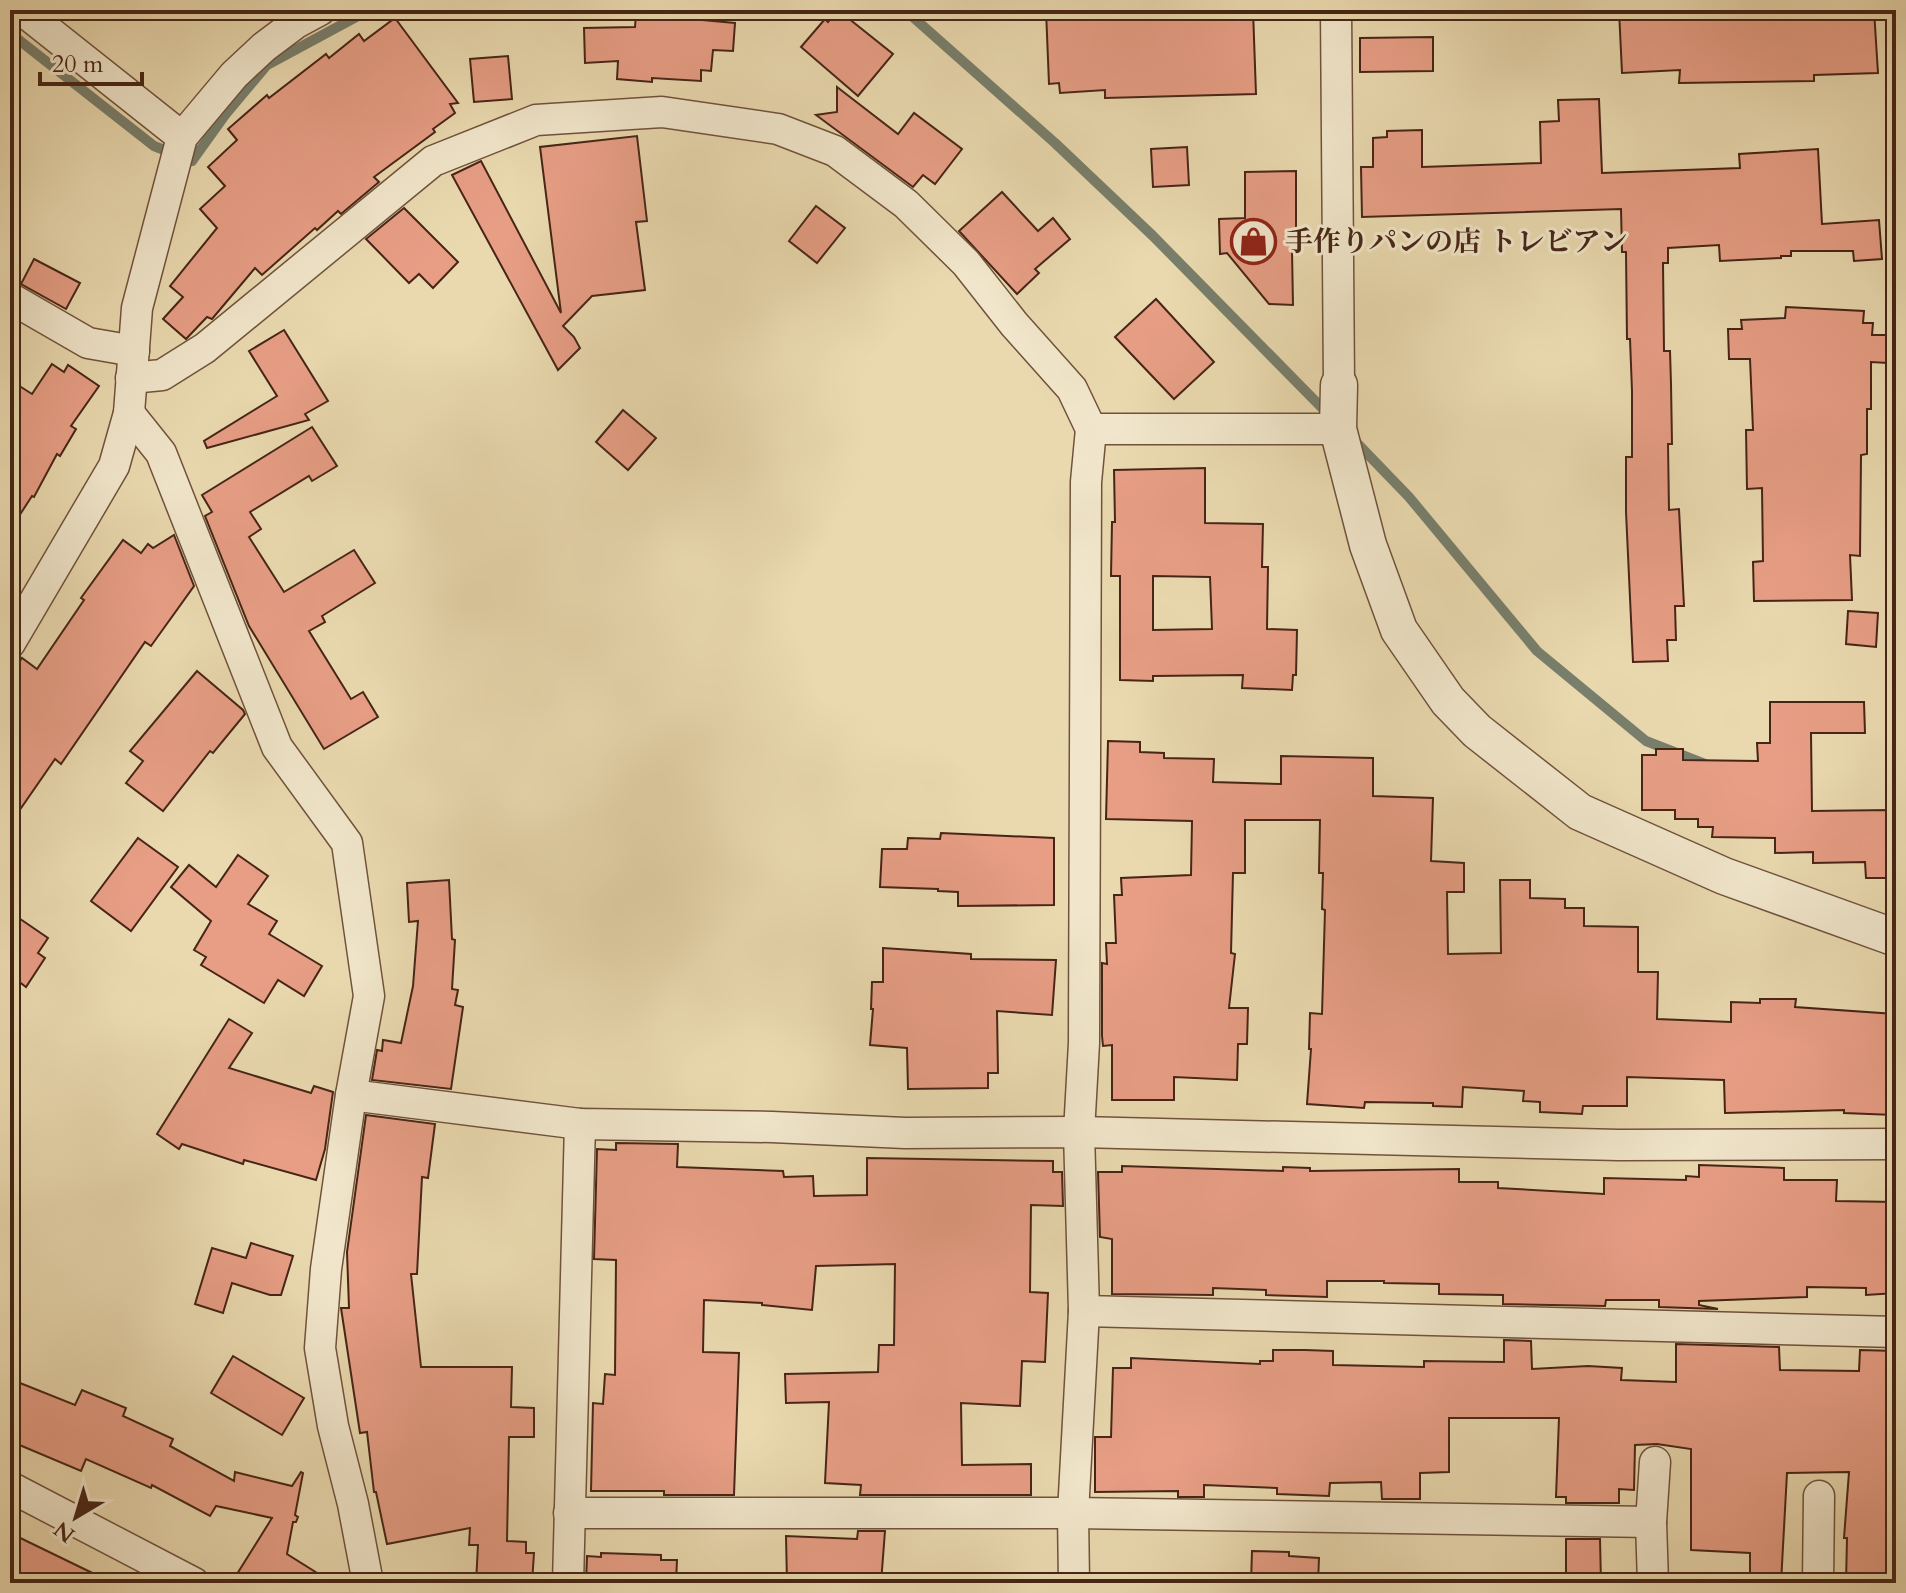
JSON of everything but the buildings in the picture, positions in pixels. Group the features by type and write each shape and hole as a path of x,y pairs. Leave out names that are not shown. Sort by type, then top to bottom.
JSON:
{"street":[{"path":"22,10 182,137"},
{"path":"12,636 114,466 129,413 137,308 182,137 234,75 264,47 320,10"},
{"path":"1336,10 1338,429 1368,545 1399,630 1448,701 1477,731 1580,812 1724,876 1896,938"},
{"path":"10,298 88,343 162,375 205,348 433,161 536,120 662,112 778,129 835,151 894,194 966,263 1014,324 1072,389 1091,429 1086,482 1084,1043 1079,1132 1084,1311 1073,1513 1074,1583"},
{"path":"129,413 161,453 277,747 347,843 369,996 326,1269 320,1348 333,1426 353,1504 368,1583"},
{"path":"1091,429 1338,429"},
{"path":"351,1095 580,1124 905,1133 1079,1132 1619,1145 1896,1144"},
{"path":"568,1583 580,1124"},
{"path":"1084,1311 1896,1332"},
{"path":"1653,1583 1651,1522 1655,1462"},
{"path":"10,1487 194,1583"},
{"path":"1818,1583 1819,1496"},
{"path":"569,1513 1073,1513 1651,1522"}],"waterway":[{"path":"10,33 154,146 192,161 267,65 369,10"},
{"path":"905,10 1055,143 1153,236 1329,415"},
{"path":"1354,440 1409,497 1537,651 1646,741 1705,764"}],"place":[{"name":"手作りパンの店 トレビアン","path":"1254,242"}]}
